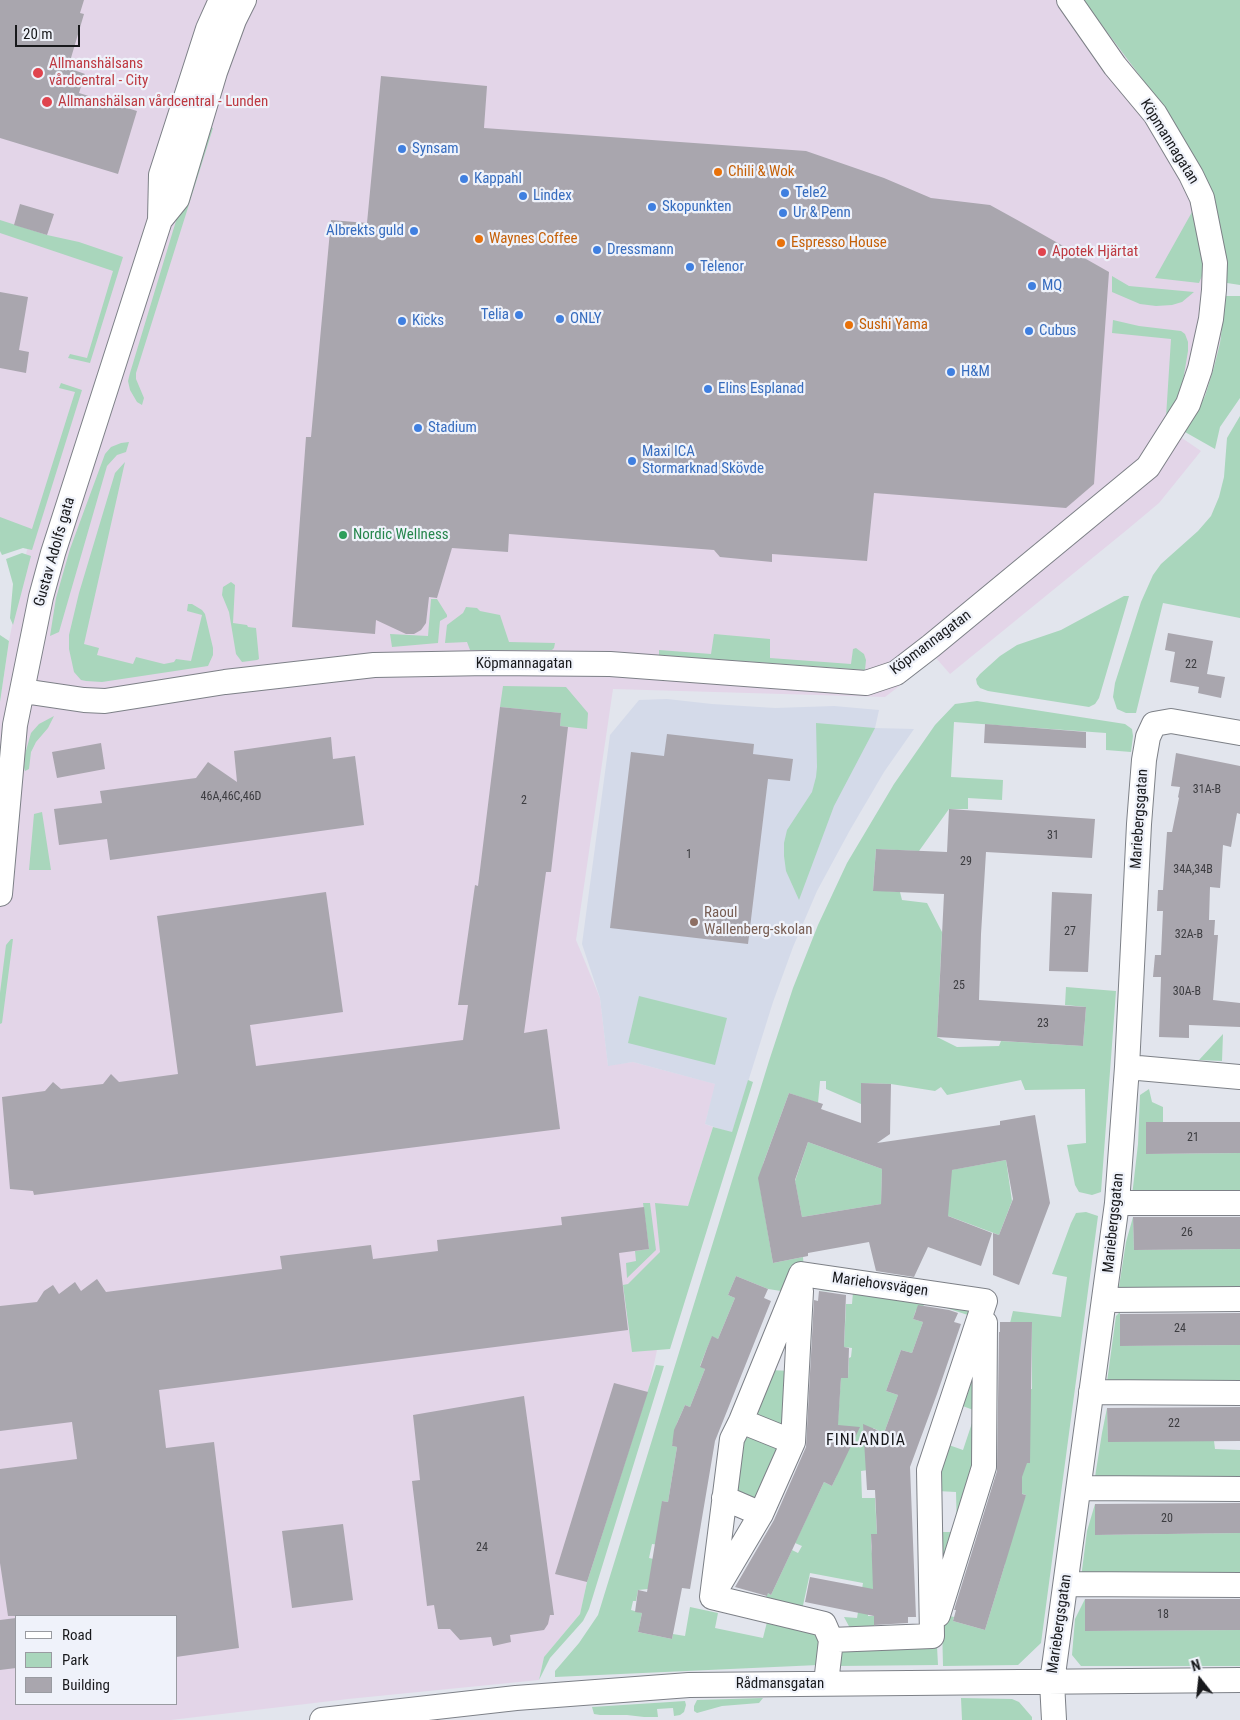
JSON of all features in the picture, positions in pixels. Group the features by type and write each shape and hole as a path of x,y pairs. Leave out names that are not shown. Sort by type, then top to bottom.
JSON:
{"street":[{"name":"Gustav Adolfs gata","path":"0,894 15,725 41,597 53,553 160,220 161,174 208,29 221,0"},
{"name":"Gustav Adolfs gata","path":"160,220 177,199 215,72 234,20 244,0"},
{"name":"Köpmannagatan","path":"23,691 84,700 105,701 224,682 374,665 489,663 610,664 866,683 896,673 1148,467 1188,404 1200,369 1211,319 1215,263 1202,198 1191,174 1155,114 1115,66 1069,0"},
{"name":"Mariebergsgatan","path":"1054,1720 1052,1682 1117,1203 1127,1067 1131,966 1144,760 1148,737 1154,724 1171,721 1240,733"},
{"path":"1127,1067 1240,1077"},
{"path":"1117,1203 1240,1203"},
{"path":"712,1597 732,1439 802,1274"},
{"path":"712,1597 761,1514 793,1442 802,1274"},
{"name":"Mariehovsvägen","path":"802,1274 985,1301"},
{"path":"1105,1300 1240,1299"},
{"path":"932,1636 928,1470 985,1301"},
{"path":"932,1636 984,1468 985,1301"},
{"path":"765,1361 798,1362"},
{"path":"1092,1392 1240,1393"},
{"path":"741,1421 793,1442"},
{"path":"1078,1488 1240,1489"},
{"path":"724,1498 761,1514"},
{"path":"1066,1584 1240,1585"},
{"path":"712,1597 824,1624 831,1640 826,1683"},
{"path":"831,1640 932,1636"},
{"name":"Rådmansgatan","path":"322,1720 532,1696 689,1685 1240,1680"}],"shaded area":[{"path":"0,0 1083,0 1167,112 1189,147 1208,186 1218,220 1227,283 1220,343 1205,396 1182,438 1201,451 1159,503 950,674 936,658 885,697 613,689 576,940 600,998 608,1065 633,1062 716,1084 705,1124 713,1127 688,1206 648,1392 587,1582 580,1614 544,1657 539,1680 348,1699 171,1720 0,1720 0,702 9,641 31,530 0,518"},
{"name":"Raoul Wallenberg-skolan","path":"667,699 775,708 834,706 879,710 875,728 914,729 884,772 817,891 793,947 773,1002 732,1133 705,1124 715,1084 633,1062 608,1066 600,998 582,944 610,735 639,700"}],"green space":[{"path":"1083,0 1240,0 1240,285 1227,283 1223,253 1208,186 1189,147 1167,112"},
{"path":"205,125 213,128 136,373 136,379 144,398 142,405 137,402 130,390 128,381"},
{"path":"1192,212 1204,271 1199,283 1155,278"},
{"path":"0,220 47,235 79,242 123,257 90,363 68,358 70,354 87,358 113,271 0,233"},
{"path":"1112,276 1129,286 1194,292 1182,302 1172,305 1140,304 1112,292"},
{"path":"1226,296 1240,296 1240,398 1220,427 1215,449 1185,432 1205,396 1214,367 1220,343"},
{"path":"1113,320 1139,326 1181,331 1185,334 1188,342 1188,351 1183,381 1175,403 1166,417 1171,339 1112,333"},
{"path":"61,383 82,390 32,550 23,548 2,555 0,551 0,517 32,529 75,392 59,388"},
{"path":"1240,416 1240,618 1163,603 1136,713 1126,713 1117,709 1113,697 1115,683 1141,602 1153,575 1161,564 1198,531 1211,516 1219,497 1224,477 1227,438"},
{"path":"129,442 126,452 117,455 107,466 59,632 50,636 56,598 70,549 105,454 111,447"},
{"path":"125,462 84,644 99,648 97,655 133,664 136,657 164,664 174,662 176,659 191,661 202,615 187,611 188,604 192,604 205,614 213,655 208,666 102,682 86,681 81,680 74,672 69,649 69,635 79,593 115,473"},
{"path":"22,553 31,556 13,625 10,618 13,584 6,559"},
{"path":"231,582 235,585 233,623 256,628 259,659 257,660 242,662 236,654 229,612 222,595 223,587"},
{"path":"1124,596 1129,596 1099,698 1095,704 1089,707 988,691 980,688 977,684 976,679 980,674 1000,656 1017,645 1061,630"},
{"path":"431,599 437,599 447,615 447,617 440,621 438,643 392,647 390,634 428,636"},
{"path":"466,607 477,608 480,611 500,615 509,642 555,643 554,648 552,650 470,650 467,642 445,643 447,625 463,613"},
{"path":"714,634 770,639 770,658 851,664 853,649 856,648 864,654 866,660 865,670 659,655 659,650 711,654"},
{"path":"0,635 9,641 0,702"},
{"path":"503,686 566,687 588,713 587,729 560,726 561,713 500,707"},
{"path":"977,701 1125,724 1132,729 1131,752 1106,750 1106,733 954,722 951,777 1003,780 1002,800 968,798 968,809 949,809 919,851 876,849 873,890 900,892 902,900 927,903 942,932 937,1037 957,1047 999,1046 1001,1041 1083,1046 1086,1007 1065,1005 1066,987 1116,991 1101,1192 1092,1195 1079,1192 1075,1185 1067,1145 1086,1143 1085,1089 1025,1090 1021,1080 947,1095 941,1087 935,1091 891,1084 861,1083 861,1104 826,1089 826,1081 820,1081 818,1103 789,1093 763,1164 760,1187 773,1263 803,1257 804,1270 790,1285 781,1291 768,1289 736,1276 728,1295 735,1298 718,1339 712,1337 707,1348 700,1366 705,1369 690,1407 685,1405 677,1423 672,1446 677,1447 668,1502 662,1501 661,1545 652,1544 649,1558 658,1560 648,1589 638,1590 636,1601 633,1601 631,1610 642,1613 638,1632 672,1639 673,1634 685,1636 690,1607 718,1613 715,1628 763,1638 767,1622 816,1634 819,1643 818,1665 555,1677 555,1671 579,1643 598,1615 769,1061 793,988 818,925 847,863 894,784 935,725 955,704"},
{"path":"54,716 48,728 36,742 31,752 29,769 25,771 25,754 31,733 39,724"},
{"path":"816,723 875,728 834,806 799,900 786,871 784,843 787,830 812,792 816,777"},
{"path":"42,812 51,870 29,870 34,814"},
{"path":"13,939 2,1023 0,1024 0,993 6,945"},
{"path":"639,996 727,1018 715,1065 628,1043"},
{"path":"1223,1034 1222,1061 1199,1060"},
{"path":"748,1080 753,1082 670,1349 632,1352 623,1285 628,1284 660,1252 655,1203 688,1206 713,1127 732,1132"},
{"path":"1149,1089 1152,1102 1163,1107 1163,1122 1146,1154 1240,1153 1240,1196 1132,1196 1138,1144 1140,1095"},
{"path":"808,1142 882,1169 881,1204 802,1217 795,1181"},
{"path":"1006,1160 1012,1201 999,1235 927,1208 929,1174"},
{"path":"643,1203 650,1203 656,1250 627,1278 626,1263 636,1261 635,1251 649,1249"},
{"path":"1086,1212 1098,1216 1041,1643 1018,1665 943,1666 942,1625 950,1616 954,1617 953,1621 985,1630 1005,1564 996,1561 1026,1495 1017,1492 1022,1463 1030,1463 1030,1402 1020,1390 1032,1389 1032,1323 1010,1323 1013,1311 1061,1317 1067,1277 1052,1274 1076,1213"},
{"path":"1133,1217 1134,1250 1240,1249 1240,1292 1118,1293 1126,1242"},
{"path":"853,1288 967,1308 971,1316 925,1301 922,1311 916,1310 913,1319 923,1322 912,1353 901,1350 886,1391 898,1395 884,1433 873,1428 868,1470 861,1471 862,1498 875,1498 877,1534 871,1535 871,1546 879,1606 868,1607 868,1616 874,1616 874,1629 851,1630 844,1617 857,1618 863,1583 810,1573 802,1610 764,1601 768,1593 771,1595 792,1550 798,1553 802,1546 795,1543 824,1482 832,1486 837,1475 834,1474 841,1378 848,1378 849,1358 851,1357 852,1348 844,1347 846,1304 852,1304 853,1292 819,1291"},
{"path":"1120,1312 1120,1346 1240,1345 1240,1387 1106,1389 1116,1316"},
{"path":"980,1346 980,1470 943,1593 938,1532 957,1532 956,1492 937,1491 946,1444 963,1450 976,1411 960,1405"},
{"path":"656,1365 664,1366 589,1609 583,1621 550,1658 539,1680 544,1657 580,1614 587,1582"},
{"path":"769,1370 792,1371 789,1431 754,1414"},
{"path":"1107,1408 1108,1441 1214,1441 1215,1449 1240,1450 1240,1483 1094,1483"},
{"path":"750,1435 783,1448 758,1501 735,1491 741,1443"},
{"path":"1095,1504 1095,1535 1240,1533 1240,1578 1081,1578 1087,1531"},
{"path":"1085,1599 1085,1631 1240,1630 1240,1666 1081,1666 1072,1655 1075,1619"},
{"path":"937,1646 938,1665 837,1666 839,1652 843,1648"},
{"path":"763,1698 759,1703 722,1706 697,1713 694,1711 697,1700"},
{"path":"961,1698 1012,1699 1019,1702 1032,1717 1032,1720 962,1720"},
{"path":"685,1701 684,1712 674,1716 673,1708 657,1709 658,1717 644,1717 594,1714 592,1707"}],"building":[{"path":"0,0 84,0 80,13 84,14 68,68 85,74 79,93 137,111 118,174 0,138"},
{"name":"Elins Esplanad","path":"381,76 487,86 484,128 806,151 884,178 931,198 990,205 1109,272 1094,484 1066,508 874,493 867,561 772,554 772,562 720,557 714,550 509,534 508,552 452,548 437,598 429,597 426,623 421,630 414,634 406,634 376,620 375,634 292,627 306,437 311,437 331,220 367,223"},
{"path":"20,204 54,214 47,235 14,225"},
{"path":"0,292 28,297 19,350 29,352 26,373 0,368"},
{"path":"1168,633 1213,641 1207,674 1225,677 1221,698 1198,693 1199,687 1170,682 1175,652 1165,650"},
{"path":"500,707 561,713 560,726 568,727 551,872 546,872 524,1033 547,1029 560,1129 34,1195 33,1191 10,1189 2,1097 45,1091 53,1082 61,1089 103,1084 111,1074 119,1082 178,1074 157,916 326,892 343,1012 250,1025 256,1066 463,1040 468,1005 458,1005 475,885 478,886"},
{"path":"985,724 1086,732 1086,748 984,743"},
{"path":"667,734 754,744 753,754 793,759 790,781 768,779 748,944 610,928 631,752 664,756"},
{"path":"331,737 333,759 355,756 364,825 110,860 107,839 59,845 54,809 102,803 100,791 196,778 208,762 237,782 234,751"},
{"path":"101,743 105,769 57,778 52,752"},
{"path":"1176,753 1240,766 1240,814 1237,813 1231,847 1223,845 1220,888 1210,887 1209,920 1215,920 1214,935 1218,935 1213,1000 1240,1003 1240,1027 1189,1025 1189,1038 1159,1037 1161,977 1153,977 1155,955 1161,955 1163,911 1157,911 1158,890 1163,890 1167,832 1172,832 1179,798 1180,787 1171,786"},
{"path":"949,809 1095,819 1092,858 986,852 981,934 979,1000 1086,1007 1083,1046 937,1037 944,894 873,891 876,849 947,852"},
{"path":"1052,892 1092,894 1088,972 1049,971"},
{"path":"861,1083 891,1084 890,1134 877,1143 1000,1125 1000,1121 1035,1115 1050,1203 1019,1285 993,1275 993,1233 999,1235 1013,1199 1006,1160 952,1170 948,1216 992,1233 981,1266 928,1247 914,1277 876,1271 869,1242 808,1253 808,1256 773,1263 758,1178 789,1093 823,1104 821,1109 861,1123","holes":["808,1142 882,1169 881,1204 802,1217 795,1180"]},
{"path":"1146,1122 1240,1122 1240,1153 1146,1154"},
{"path":"644,1207 649,1249 619,1253 628,1330 159,1390 166,1448 214,1442 239,1648 178,1657 178,1615 8,1616 0,1563 0,1469 77,1459 72,1422 0,1431 0,1306 37,1302 44,1291 53,1285 59,1294 75,1282 81,1291 97,1279 106,1292 282,1269 280,1256 371,1245 373,1259 438,1251 437,1240 562,1225 561,1217"},
{"path":"1133,1217 1240,1217 1240,1249 1134,1250"},
{"path":"736,1276 768,1289 764,1298 771,1301 715,1441 690,1589 682,1588 672,1639 638,1632 642,1613 635,1612 638,1590 647,1592 662,1501 668,1502 677,1447 672,1446 674,1430 685,1405 690,1407 705,1369 700,1367 712,1336 718,1339 735,1298 728,1295"},
{"path":"819,1291 846,1295 844,1347 849,1348 848,1378 841,1378 838,1425 860,1427 832,1486 824,1482 771,1595 768,1593 767,1596 735,1587 774,1520 806,1447 814,1300 818,1301"},
{"path":"918,1305 958,1313 954,1322 961,1324 910,1467 916,1617 908,1617 908,1623 874,1625 874,1616 805,1602 810,1577 873,1589 871,1534 877,1534 875,1490 867,1490 863,1424 884,1433 898,1395 886,1391 901,1350 912,1353 923,1322 913,1319"},
{"path":"1240,1313 1240,1345 1120,1346 1120,1314"},
{"path":"1000,1322 1032,1322 1030,1463 1027,1463 1022,1477 1022,1494 1026,1495 985,1630 953,1621 956,1610 954,1610 997,1471"},
{"path":"614,1383 648,1392 587,1582 555,1574"},
{"path":"524,1396 554,1615 550,1615 544,1630 510,1635 511,1642 493,1646 491,1637 460,1640 450,1629 438,1629 434,1605 427,1606 412,1481 420,1480 413,1415"},
{"path":"1240,1407 1240,1441 1108,1442 1107,1408"},
{"path":"1240,1503 1240,1533 1095,1535 1095,1504"},
{"path":"343,1524 353,1600 292,1608 282,1531"},
{"path":"1085,1599 1240,1599 1240,1630 1085,1631"},
{"path":"15,1618 15,1668 0,1670 0,1620"}],"place":[{"name":"Allmanshälsans vårdcentral - City","path":"38,73"},
{"name":"Allmanshälsan vårdcentral - Lunden","path":"47,102"},
{"name":"Synsam","path":"402,149"},
{"name":"Chili & Wok","path":"718,172"},
{"name":"Kappahl","path":"464,179"},
{"name":"Tele2","path":"785,193"},
{"name":"Lindex","path":"523,196"},
{"name":"Skopunkten","path":"652,207"},
{"name":"Ur & Penn","path":"783,213"},
{"name":"Albrekts guld","path":"414,231"},
{"name":"Waynes Coffee","path":"479,239"},
{"name":"Espresso House","path":"781,243"},
{"name":"Dressmann","path":"597,250"},
{"name":"Apotek Hjärtat","path":"1042,252"},
{"name":"Telenor","path":"690,267"},
{"name":"MQ","path":"1032,286"},
{"name":"Telia","path":"519,315"},
{"name":"ONLY","path":"560,319"},
{"name":"Kicks","path":"402,321"},
{"name":"Sushi Yama","path":"849,325"},
{"name":"Cubus","path":"1029,331"},
{"name":"H&M","path":"951,372"},
{"name":"Elins Esplanad","path":"708,389"},
{"name":"Stadium","path":"418,428"},
{"name":"Maxi ICA Stormarknad Skövde","path":"632,461"},
{"name":"Nordic Wellness","path":"343,535"},
{"name":"Raoul Wallenberg-skolan","path":"694,922"}],"district":[{"name":"FINLANDIA","path":"866,1441"}]}
